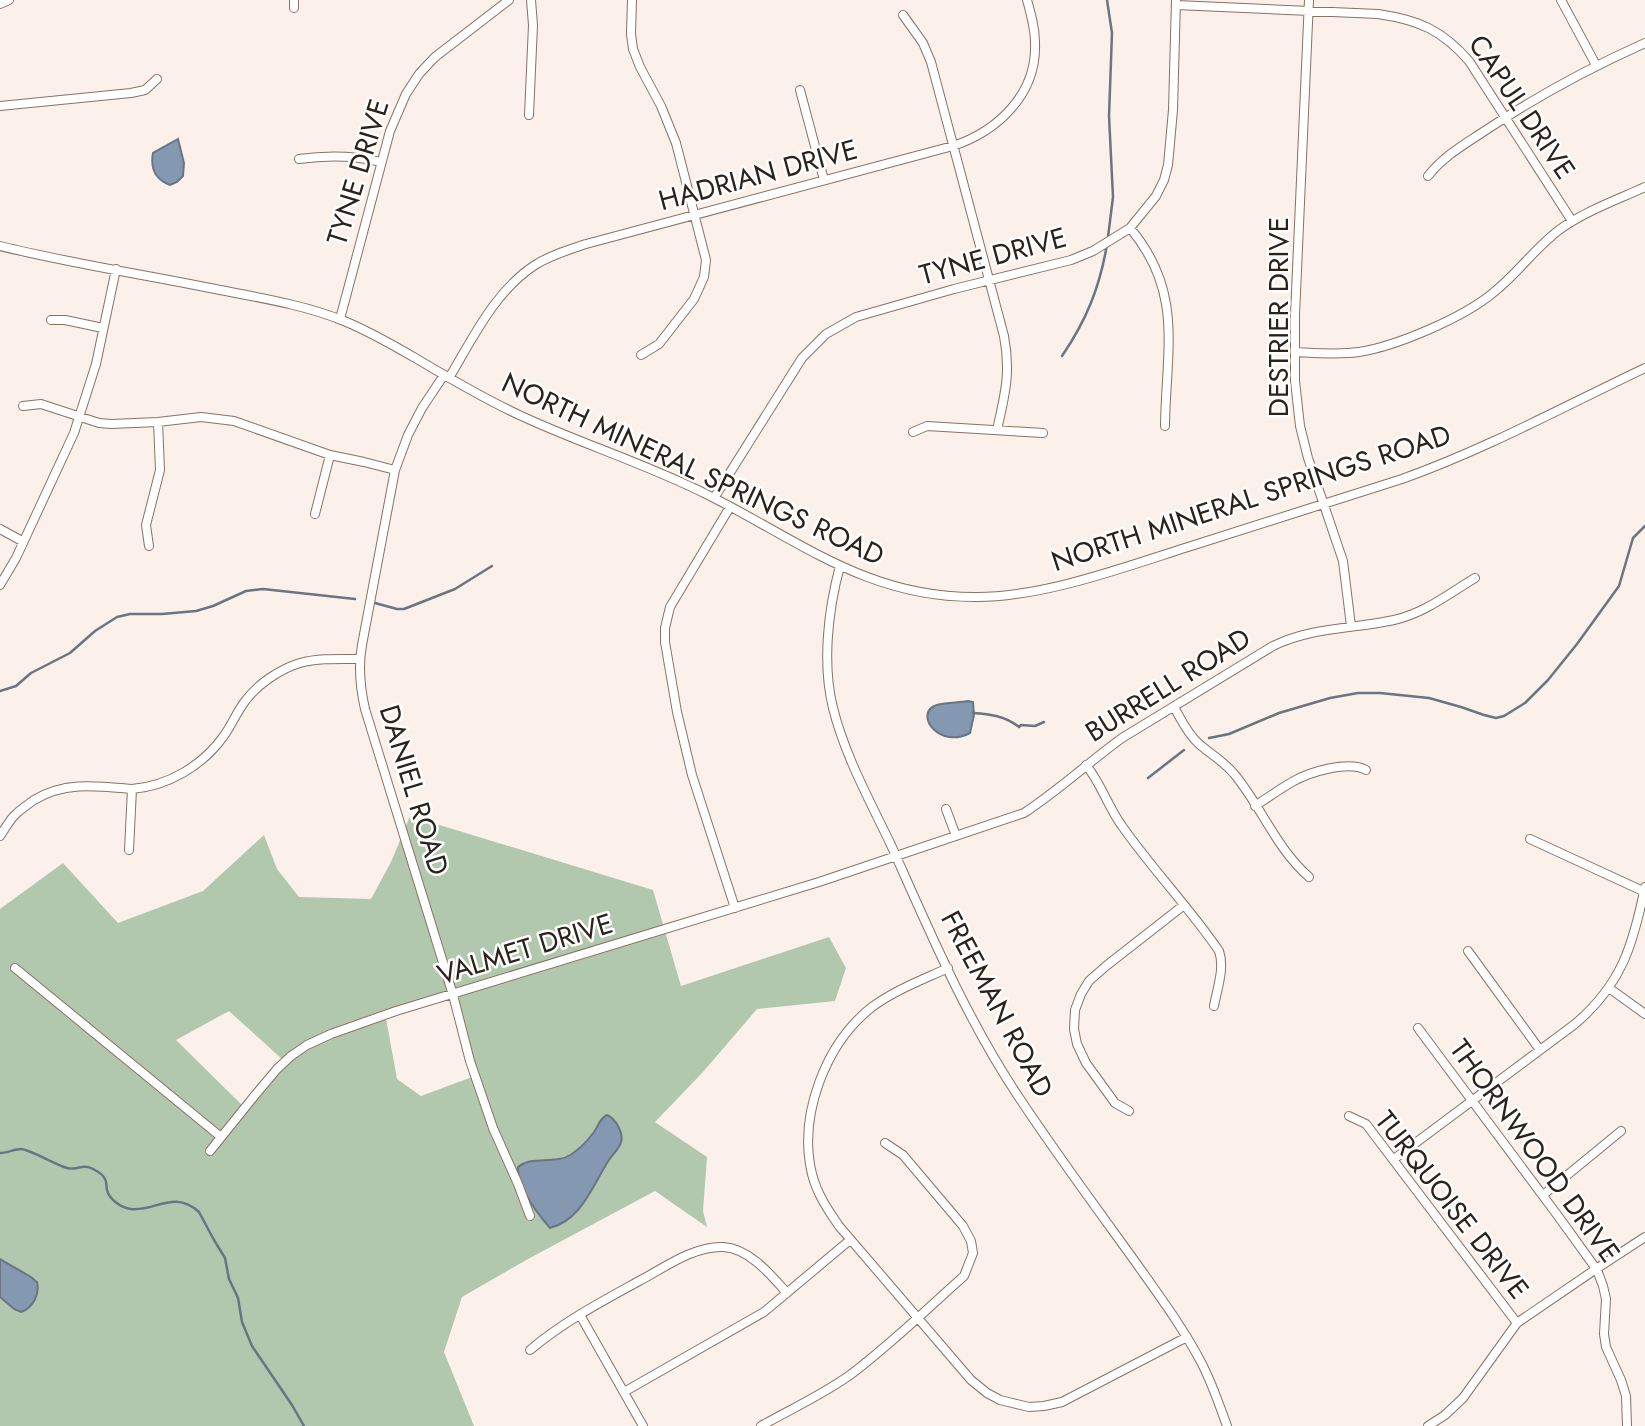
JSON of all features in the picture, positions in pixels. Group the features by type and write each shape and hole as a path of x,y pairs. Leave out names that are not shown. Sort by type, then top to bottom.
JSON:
{"street":[{"path":"0,4 9,0"},
{"name":"TYNE DRIVE","path":"340,319 381,162 406,93 419,74 447,47 509,0"},
{"path":"529,115 533,25 531,0"},
{"path":"632,0 633,49 669,124 680,155 706,260 704,277 694,299 659,344 641,355"},
{"name":"HADRIAN DRIVE","path":"447,376 505,292 537,264 554,255 953,146 982,134 997,124 1016,104 1027,86 1034,64 1035,44 1034,23 1027,0"},
{"name":"DESTRIER DRIVE","path":"1309,0 1295,381 1300,426 1308,458 1343,561 1351,626"},
{"path":"1561,0 1596,65"},
{"name":"TYNE DRIVE","path":"714,498 802,358 821,338 837,327 856,317 1082,256 1107,244 1130,228 1156,196 1168,165 1173,110 1176,2"},
{"name":"CAPUL DRIVE","path":"1176,2 1390,16 1435,30 1469,61 1572,221"},
{"path":"903,15 927,51 1004,336 1008,365 1006,391 997,430"},
{"path":"1429,176 1440,162 1505,118 1596,65 1645,43"},
{"path":"0,106 131,93 145,90 157,79"},
{"path":"800,90 824,180"},
{"path":"299,159 337,155 381,162"},
{"path":"1295,352 1359,352 1405,338 1455,317 1494,293 1542,245 1572,221 1645,187"},
{"path":"1130,228 1155,265 1167,305 1169,332 1165,426"},
{"name":"NORTH MINERAL SPRINGS ROAD","path":"0,246 269,300 340,319 384,340 518,415 664,474 840,566 883,583 930,594 975,597 1011,595 1077,581 1325,504 1429,470 1645,368"},
{"path":"0,585 16,558 80,417 96,364 116,269"},
{"path":"51,320 65,320 103,328"},
{"name":"DANIEL ROAD","path":"447,376 422,408 395,470 359,659 359,681 365,709 453,995 470,1061 489,1118 530,1216"},
{"path":"23,406 41,404 99,423 111,424 201,417 234,421 330,455 395,470"},
{"path":"149,546 146,525 160,470 158,422"},
{"path":"913,432 927,426 1043,433"},
{"path":"315,514 330,455"},
{"path":"730,507 670,607 665,642 689,765 735,908"},
{"path":"0,529 22,541"},
{"name":"FREEMAN ROAD","path":"840,566 828,640 830,694 847,748 895,856 991,1052 1016,1094 1187,1337 1212,1385 1227,1426"},
{"name":"BURRELL ROAD","path":"895,856 1024,813 1122,738 1286,640 1314,632 1393,620 1416,613 1475,578"},
{"path":"0,836 13,817 26,806 61,788 86,785 139,789 176,777 202,760 223,737 247,699 269,679 298,663 322,659 359,659"},
{"path":"1174,707 1195,741 1237,776 1289,858 1308,877"},
{"path":"1087,765 1123,827 1222,958 1214,1006"},
{"path":"1255,806 1293,781 1311,774 1350,766 1366,770"},
{"path":"129,850 132,789"},
{"path":"946,809 956,836"},
{"path":"1394,1159 1584,1017 1609,988 1624,964 1645,890 1530,839"},
{"name":"VALMET DRIVE","path":"210,1151 276,1069 299,1051 346,1028 685,924 895,856"},
{"path":"1129,1111 1115,1103 1086,1063 1077,1044 1074,1029 1075,1010 1089,981 1184,905"},
{"path":"1468,951 1541,1050"},
{"path":"15,968 221,1137"},
{"path":"948,968 896,992 861,1018 844,1035 832,1054 819,1080 810,1120 808,1148 813,1177 822,1200 850,1240 971,1380 1000,1400 1030,1407 1062,1402 1187,1337"},
{"path":"1609,988 1645,1014"},
{"name":"THORNWOOD DRIVE","path":"1418,1028 1600,1277 1606,1299 1606,1347 1626,1396 1627,1426"},
{"name":"TURQUOISE DRIVE","path":"1349,1116 1366,1124 1517,1324"},
{"path":"1542,1195 1621,1131"},
{"path":"761,1426 849,1375 880,1352 964,1276 973,1253 971,1241 963,1226 902,1155 885,1143"},
{"path":"1429,1426 1464,1398 1517,1324 1645,1237"},
{"path":"624,1392 764,1312 850,1240"},
{"path":"530,1350 552,1331 685,1256 702,1250 724,1247 746,1254 763,1267 787,1293"},
{"path":"580,1315 643,1426"}],"green space":[{"path":"410,816 653,890 681,986 829,937 846,968 835,1001 757,1009 703,1072 655,1122 707,1157 703,1211 707,1227 655,1191 462,1297 444,1352 474,1426 0,1426 0,909 63,863 118,923 203,891 264,835 277,869 299,897 371,899 391,862","holes":["450,998 472,1077 421,1096 397,1079 386,1018","229,1011 282,1059 243,1106 176,1040","600,1120 621,1142 592,1188 540,1216 517,1175 532,1160 564,1157 582,1147"]}],"water":[{"path":"178,139 184,163 183,176 170,185 155,173 153,153"},
{"path":"973,702 974,715 970,733 949,737 940,734 929,723 927,717 934,706"},
{"path":"607,1115 620,1130 620,1144 579,1209 561,1224 550,1228 524,1191 518,1167 530,1161 570,1155 586,1141"},
{"path":"0,1259 37,1282 35,1300 21,1312 0,1297"}],"waterway":[{"path":"1107,0 1112,33 1109,116 1113,197 1108,237"},
{"path":"1062,356 1091,303 1107,244"},
{"path":"1209,738 1229,734 1279,713 1358,693 1429,698 1496,718 1504,716 1525,703 1577,644 1619,586 1633,538 1645,526"},
{"path":"375,603 404,609 455,589 492,566"},
{"path":"0,691 16,686 31,673 70,653 95,631 117,617 196,611 246,591 263,589 355,599"},
{"path":"973,713 997,716 1019,727 1035,726 1044,722"},
{"path":"1148,778 1184,750"},
{"path":"0,1153 21,1149 67,1168 89,1167 104,1177 108,1193 113,1200 127,1208 140,1209 181,1202 199,1212 225,1258 229,1279 238,1298 242,1322 252,1346 304,1426"}]}
